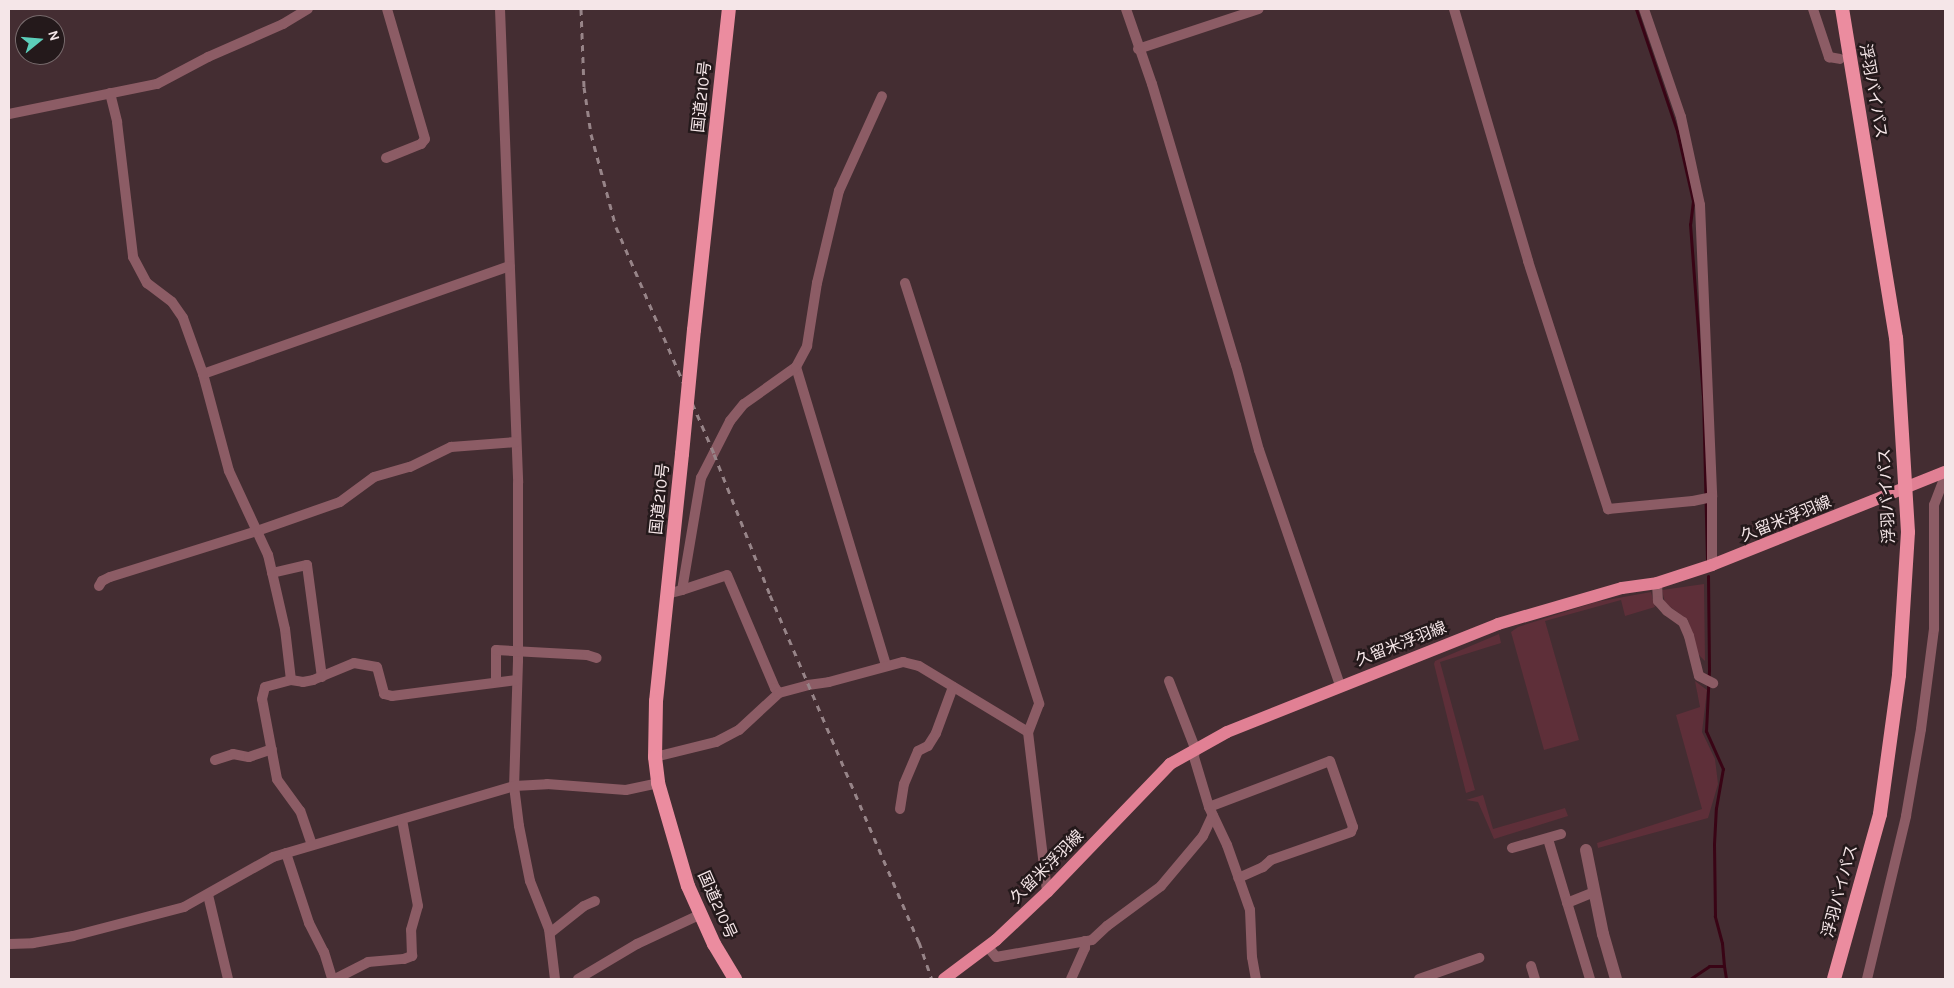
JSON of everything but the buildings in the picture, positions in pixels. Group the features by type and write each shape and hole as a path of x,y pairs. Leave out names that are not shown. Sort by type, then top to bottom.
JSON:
{"highway":[{"name":"国道210号","path":"729,9 656,701 655,757 658,783 679,856 699,915 735,979"},
{"name":"浮羽バイパス","path":"1834,979 1880,814 1893,724 1908,532 1896,338 1842,9"}],"main road":[{"name":"久留米浮羽線","path":"946,979 988,947 1048,892 1170,764 1195,748 1227,732 1340,686 1516,618 1622,588 1657,583 1712,565 1945,472"}],"street":[{"path":"9,114 157,84 208,57 283,24 308,9"},
{"path":"386,158 421,144 425,139 387,9"},
{"path":"500,9 516,442 518,651 514,786 519,826 530,881 550,933 556,979"},
{"path":"1126,9 1138,49 1152,84 1236,365 1259,450 1340,686"},
{"path":"1138,49 1259,9"},
{"path":"1454,9 1528,261 1608,509 1693,501 1712,497"},
{"path":"1644,9 1681,117 1697,187 1712,497 1712,565"},
{"path":"1813,9 1828,57 1840,59"},
{"path":"110,93 116,122 134,257 147,283 172,302 182,318 202,374 228,471 257,531 272,573 285,629 291,680"},
{"path":"682,590 701,478 730,421 744,404 796,367 807,346 817,283 839,191 882,96"},
{"path":"202,374 510,266"},
{"path":"905,283 1039,704 1028,732 1048,892"},
{"path":"796,367 886,666"},
{"path":"99,586 102,581 110,577 257,531 346,500 364,483 374,477 410,467 451,447 516,442"},
{"path":"1867,979 1906,816 1921,729 1934,629 1934,504 1945,477"},
{"path":"272,573 307,566 322,677"},
{"path":"667,594 727,575 774,688 779,693"},
{"path":"1657,583 1658,601 1667,611 1683,622 1689,636 1699,676 1709,681"},
{"path":"496,682 496,650 587,655 597,658"},
{"path":"655,757 716,742 740,730 779,693 808,684 830,682 903,662 919,666 1028,732"},
{"path":"312,845 300,811 278,779 262,699 265,687 291,680 303,682 322,677 345,665 354,663 377,667 384,694 392,696 517,680"},
{"path":"1168,680 1195,748 1194,757 1211,811 1227,845 1250,910 1252,957 1256,979"},
{"path":"900,809 904,784 918,751 928,746 936,733 953,687"},
{"path":"215,760 233,754 249,756 272,749"},
{"path":"988,947 996,957 1092,940 1107,926 1161,886 1203,836 1211,811 1330,760 1353,827 1351,832 1271,860 1263,867 1238,878"},
{"path":"9,944 33,943 73,936 184,908 273,857 514,786 547,784 626,790 658,783"},
{"path":"286,853 309,923 324,952 334,979 368,962 404,959 412,956 411,930 418,906 402,820"},
{"path":"1512,848 1561,834"},
{"path":"1548,839 1590,979"},
{"path":"1586,850 1603,934 1616,979"},
{"path":"1567,903 1594,892"},
{"path":"208,895 228,979"},
{"path":"550,933 559,928 584,906 595,901"},
{"path":"578,979 637,944 699,915"},
{"path":"1070,979 1085,948 1085,941"},
{"path":"1419,979 1479,958"},
{"path":"1531,966 1535,979"}],"shaded area":[{"path":"1704,584 1705,661 1698,654 1688,620 1665,603 1662,590"},
{"path":"1651,592 1655,607 1625,616 1621,600 1545,621 1579,740 1544,750 1511,632 1518,627 1596,602"},
{"path":"1499,634 1501,643 1440,662 1475,790 1466,793 1434,664 1435,661"},
{"path":"1695,681 1707,690 1702,732 1715,759 1718,784 1708,818 1598,848 1597,843 1702,809 1676,715 1700,707"},
{"path":"1483,795 1493,829 1565,808 1568,816 1494,839 1478,802 1466,800"}],"waterway":[{"path":"1636,9 1677,131 1693,201 1690,224 1703,395 1707,563"},
{"path":"1690,979 1709,966 1724,966 1722,943 1715,916 1714,844 1716,808 1723,769 1706,731 1709,670 1708,576"},
{"path":"1724,966 1726,979"}],"railway":[{"path":"581,9 584,87 591,134 616,227 714,454 770,595 919,942 932,979"}]}
